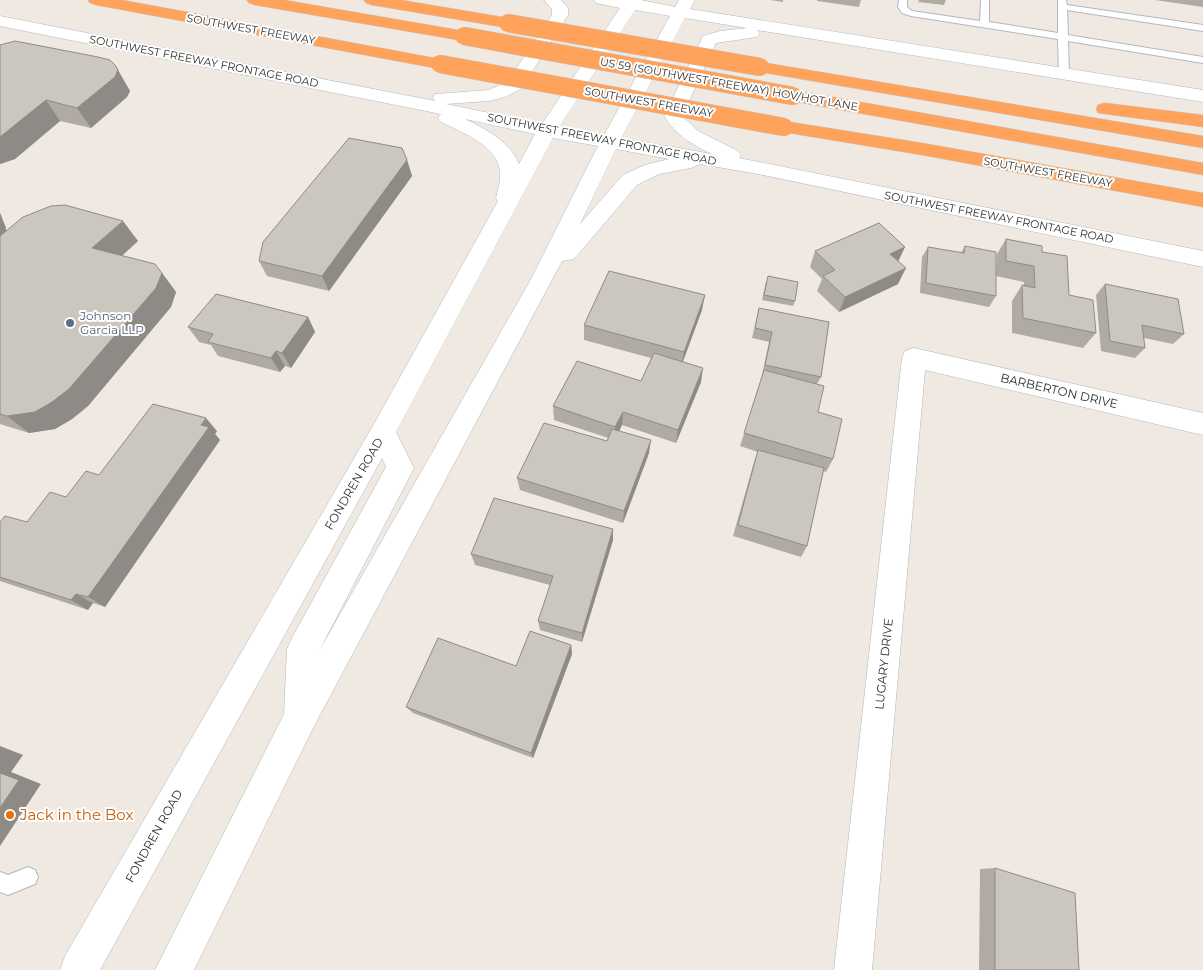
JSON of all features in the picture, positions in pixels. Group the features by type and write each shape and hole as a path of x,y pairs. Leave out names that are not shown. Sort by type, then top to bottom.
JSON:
{"highway":[{"name":"SOUTHWEST FREEWAY","path":"96,0 784,127 922,149 1203,200"},
{"name":"US 59 (SOUTHWEST FREEWAY) HOV/HOT LANE","path":"255,0 1203,169"},
{"path":"372,0 1203,142"},
{"path":"888,88 1146,112 1203,121"},
{"path":"1142,189 1203,209"}],"main road":[{"path":"398,99 466,98 506,91 515,85 560,15 560,8 552,0"},
{"path":"602,0 684,7 768,26 1203,96"},
{"name":"FONDREN ROAD","path":"79,970 383,432 547,131 632,2"},
{"path":"723,4 740,14 768,26"},
{"path":"174,970 300,718 534,292 610,141 684,7"},
{"name":"SOUTHWEST FREEWAY FRONTAGE ROAD","path":"0,21 398,99 547,131 758,168 1203,259"},
{"path":"758,168 690,134 678,126 673,116 709,40 734,33 800,31"},
{"path":"425,105 497,147 507,159 510,170 505,206"},
{"path":"534,292 630,180 639,174 658,168 708,159"},
{"name":"BARBERTON DRIVE","path":"914,358 1203,424"},
{"name":"LUGARY DRIVE","path":"853,970 914,358"},
{"path":"300,718 303,648 400,468 383,432"}],"lane":[{"path":"903,0 902,7 905,11 911,13 1203,60"},
{"path":"984,24 985,0"},
{"path":"1096,0 1098,12"},
{"path":"1064,73 1062,3 1098,12 1203,28"},
{"path":"0,882 8,885 28,877"}],"building":[{"path":"15,41 110,60 118,70 115,77 77,108 46,100 0,137 0,45"},
{"path":"349,138 402,148 407,160 322,276 259,261 263,242"},
{"path":"65,205 123,221 92,248 155,264 162,273 156,288 69,389 35,412 7,416 0,414 0,236 23,217 51,206"},
{"path":"879,223 905,247 890,254 906,268 845,297 823,276 835,270 815,251"},
{"path":"1006,239 1042,246 1042,252 1067,256 1069,295 1093,300 1096,333 1023,318 1022,285 1035,288 1034,266 1006,261"},
{"path":"965,246 996,252 996,296 926,283 928,247 964,253"},
{"path":"609,271 705,295 684,352 584,325"},
{"path":"768,276 798,282 795,301 764,295"},
{"path":"1105,284 1178,299 1184,334 1142,325 1145,348 1110,341"},
{"path":"216,294 308,317 282,353 276,351 271,358 208,342 213,334 188,327"},
{"path":"759,308 829,322 821,377 765,365 772,332 755,328"},
{"path":"654,353 703,368 678,430 623,412 615,427 553,406 577,361 641,381"},
{"path":"764,370 824,386 818,412 842,419 833,459 744,433"},
{"path":"153,404 206,418 201,425 209,427 88,597 76,594 71,600 0,577 0,522 5,516 27,522 50,492 66,497 86,471 99,475"},
{"path":"544,423 607,441 612,429 651,440 624,511 517,478"},
{"path":"758,450 824,468 807,546 738,525"},
{"path":"494,498 613,529 582,633 538,621 553,576 471,554"},
{"path":"530,631 571,645 531,753 406,707 438,638 516,666"},
{"path":"0,773 19,780 0,808"},
{"path":"995,868 1075,893 1079,970 995,970"}],"place":[{"name":"Johnson Garcia LLP","path":"70,323"},
{"name":"Jack in the Box","path":"10,815"}]}
